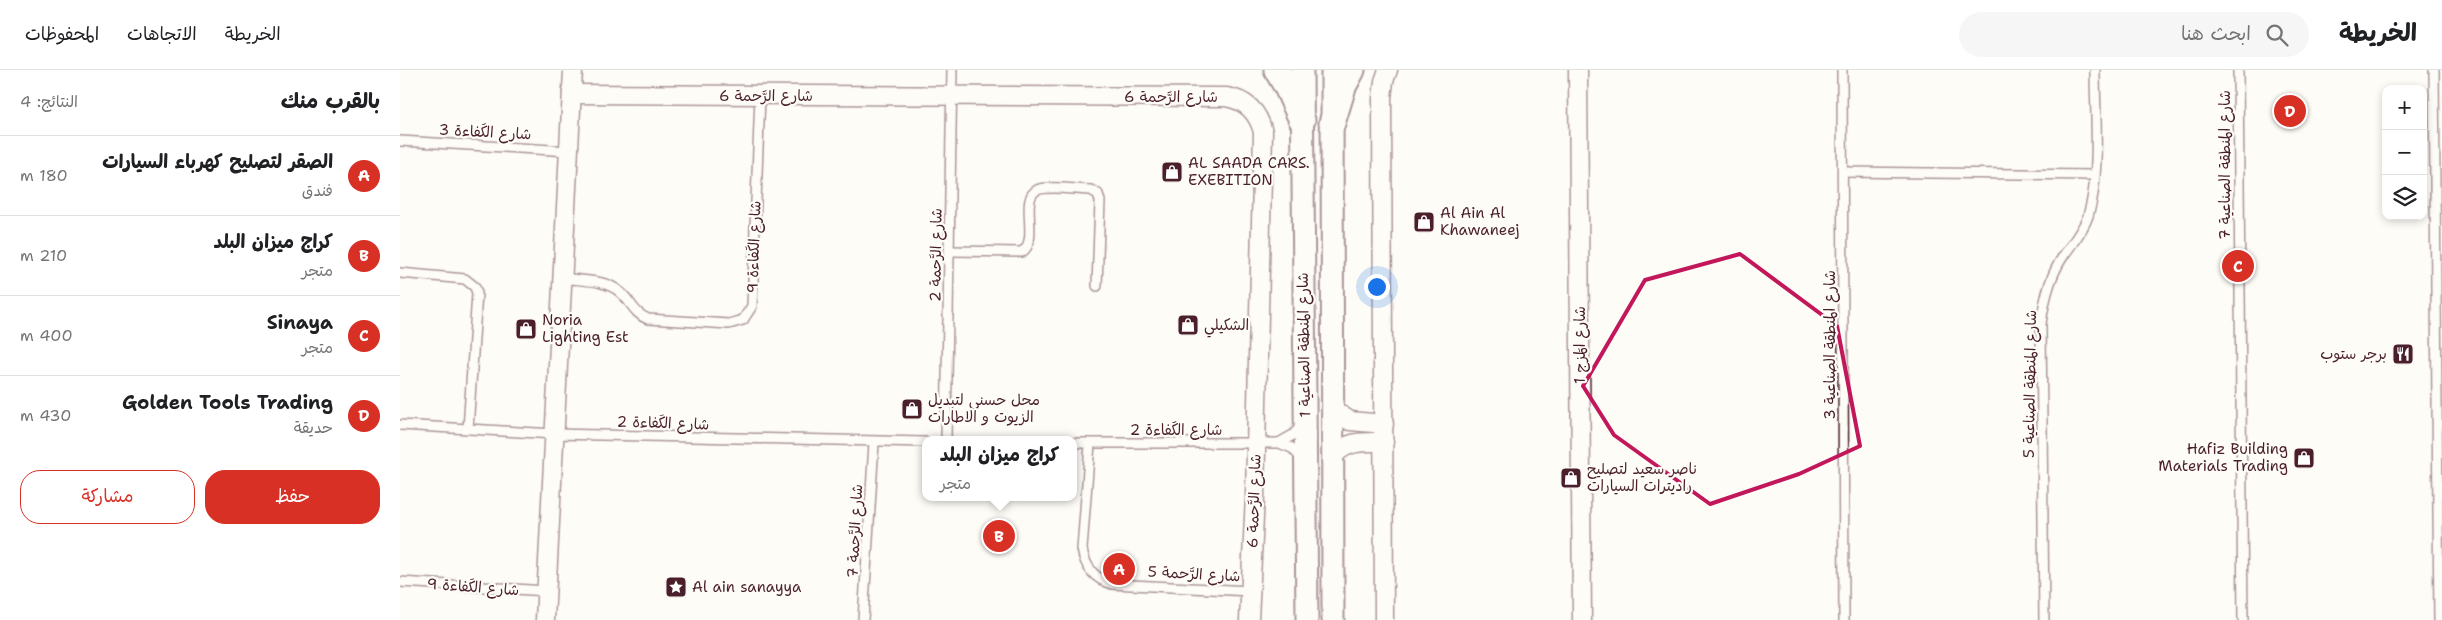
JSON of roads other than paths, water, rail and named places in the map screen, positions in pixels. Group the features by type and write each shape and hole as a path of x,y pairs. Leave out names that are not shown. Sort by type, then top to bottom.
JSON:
{"main road":[{"path":"1277,70 1302,120"},
{"path":"1332,123 1343,87 1352,70"}],"street":[{"path":"546,620 573,70"},
{"name":"شارع المنطقة الصناعية 1","path":"1302,70 1307,620"},
{"name":"شارع المنطقة الصناعية 1","path":"1332,70 1333,620"},
{"path":"1384,620 1382,98 1384,81 1388,70"},
{"name":"شارع المَزج 1","path":"1578,70 1582,620"},
{"name":"شارع الرَّحمة 6","path":"572,94 1226,97 1235,98 1251,107 1263,132 1256,444 1249,620"},
{"path":"1332,409 1350,421 1384,424"},
{"path":"1332,457 1343,447 1350,444 1384,442"},
{"path":"1298,620 1294,603 1299,596 1306,592 1316,593 1324,598 1333,620"}],"lane":[{"name":"شارع الرَّحمة 2","path":"946,436 952,70"},
{"name":"شارع المنطقة الصناعية 3","path":"1842,70 1844,620"},
{"name":"شارع المنطقة الصناعية 5","path":"2044,620 2041,324 2046,295 2054,275 2087,218 2094,189 2095,70"},
{"name":"شارع المنطقة الصناعية 7","path":"2238,70 2242,620"},
{"path":"2434,70 2438,620"},
{"name":"شارع الكَفاءة 9","path":"563,278 605,284 613,287 625,297 638,314 648,319 730,324 743,320 752,306 760,96"},
{"name":"شارع الكَفاءة 3","path":"400,141 569,151"},
{"path":"1843,172 2094,175"},
{"path":"950,251 1022,252 1029,243 1030,199 1034,192 1042,189 1091,190 1098,194 1100,201 1097,286"},
{"path":"400,273 464,279 475,287 477,293 468,429"},
{"path":"1279,443 1293,434 1305,422"},
{"name":"شارع الكَفاءة 2","path":"400,425 555,434 874,443 922,442"},
{"name":"شارع الرَّحمة 7","path":"863,620 874,443"},
{"name":"شارع الكَفاءة 2","path":"1077,443 1279,443"},
{"path":"1279,443 1292,448 1305,464"},
{"name":"شارع الرَّحمة 5","path":"1090,444 1082,549 1086,563 1094,575 1112,584 1250,591"},
{"name":"شارع الكَفاءة 9","path":"400,582 547,591"}],"place":[{"name":"Golden Tools Trading","path":"2290,111"},
{"name":"AL SAADA CARS. EXEBITION","path":"1172,172"},
{"name":"Al Ain Al Khawaneej","path":"1424,222"},
{"name":"Sinaya","path":"2238,266"},
{"name":"الشكيلي","path":"1188,325"},
{"name":"Noria Lighting Est","path":"526,329"},
{"name":"برجر ستوب","path":"2403,354"},
{"name":"محل حسنى لتبديل الزيوت و الاطارات","path":"912,409"},
{"name":"Hafiz Building Materials Trading","path":"2304,458"},
{"name":"ناصر سعيد لتصليح راديترات السيارات","path":"1571,478"},
{"name":"كراج ميزان البلد","path":"999,536"},
{"name":"الصقر لتصليح كهرباء السيارات","path":"1119,569"},
{"name":"Al ain sanayya","path":"676,587"}]}
